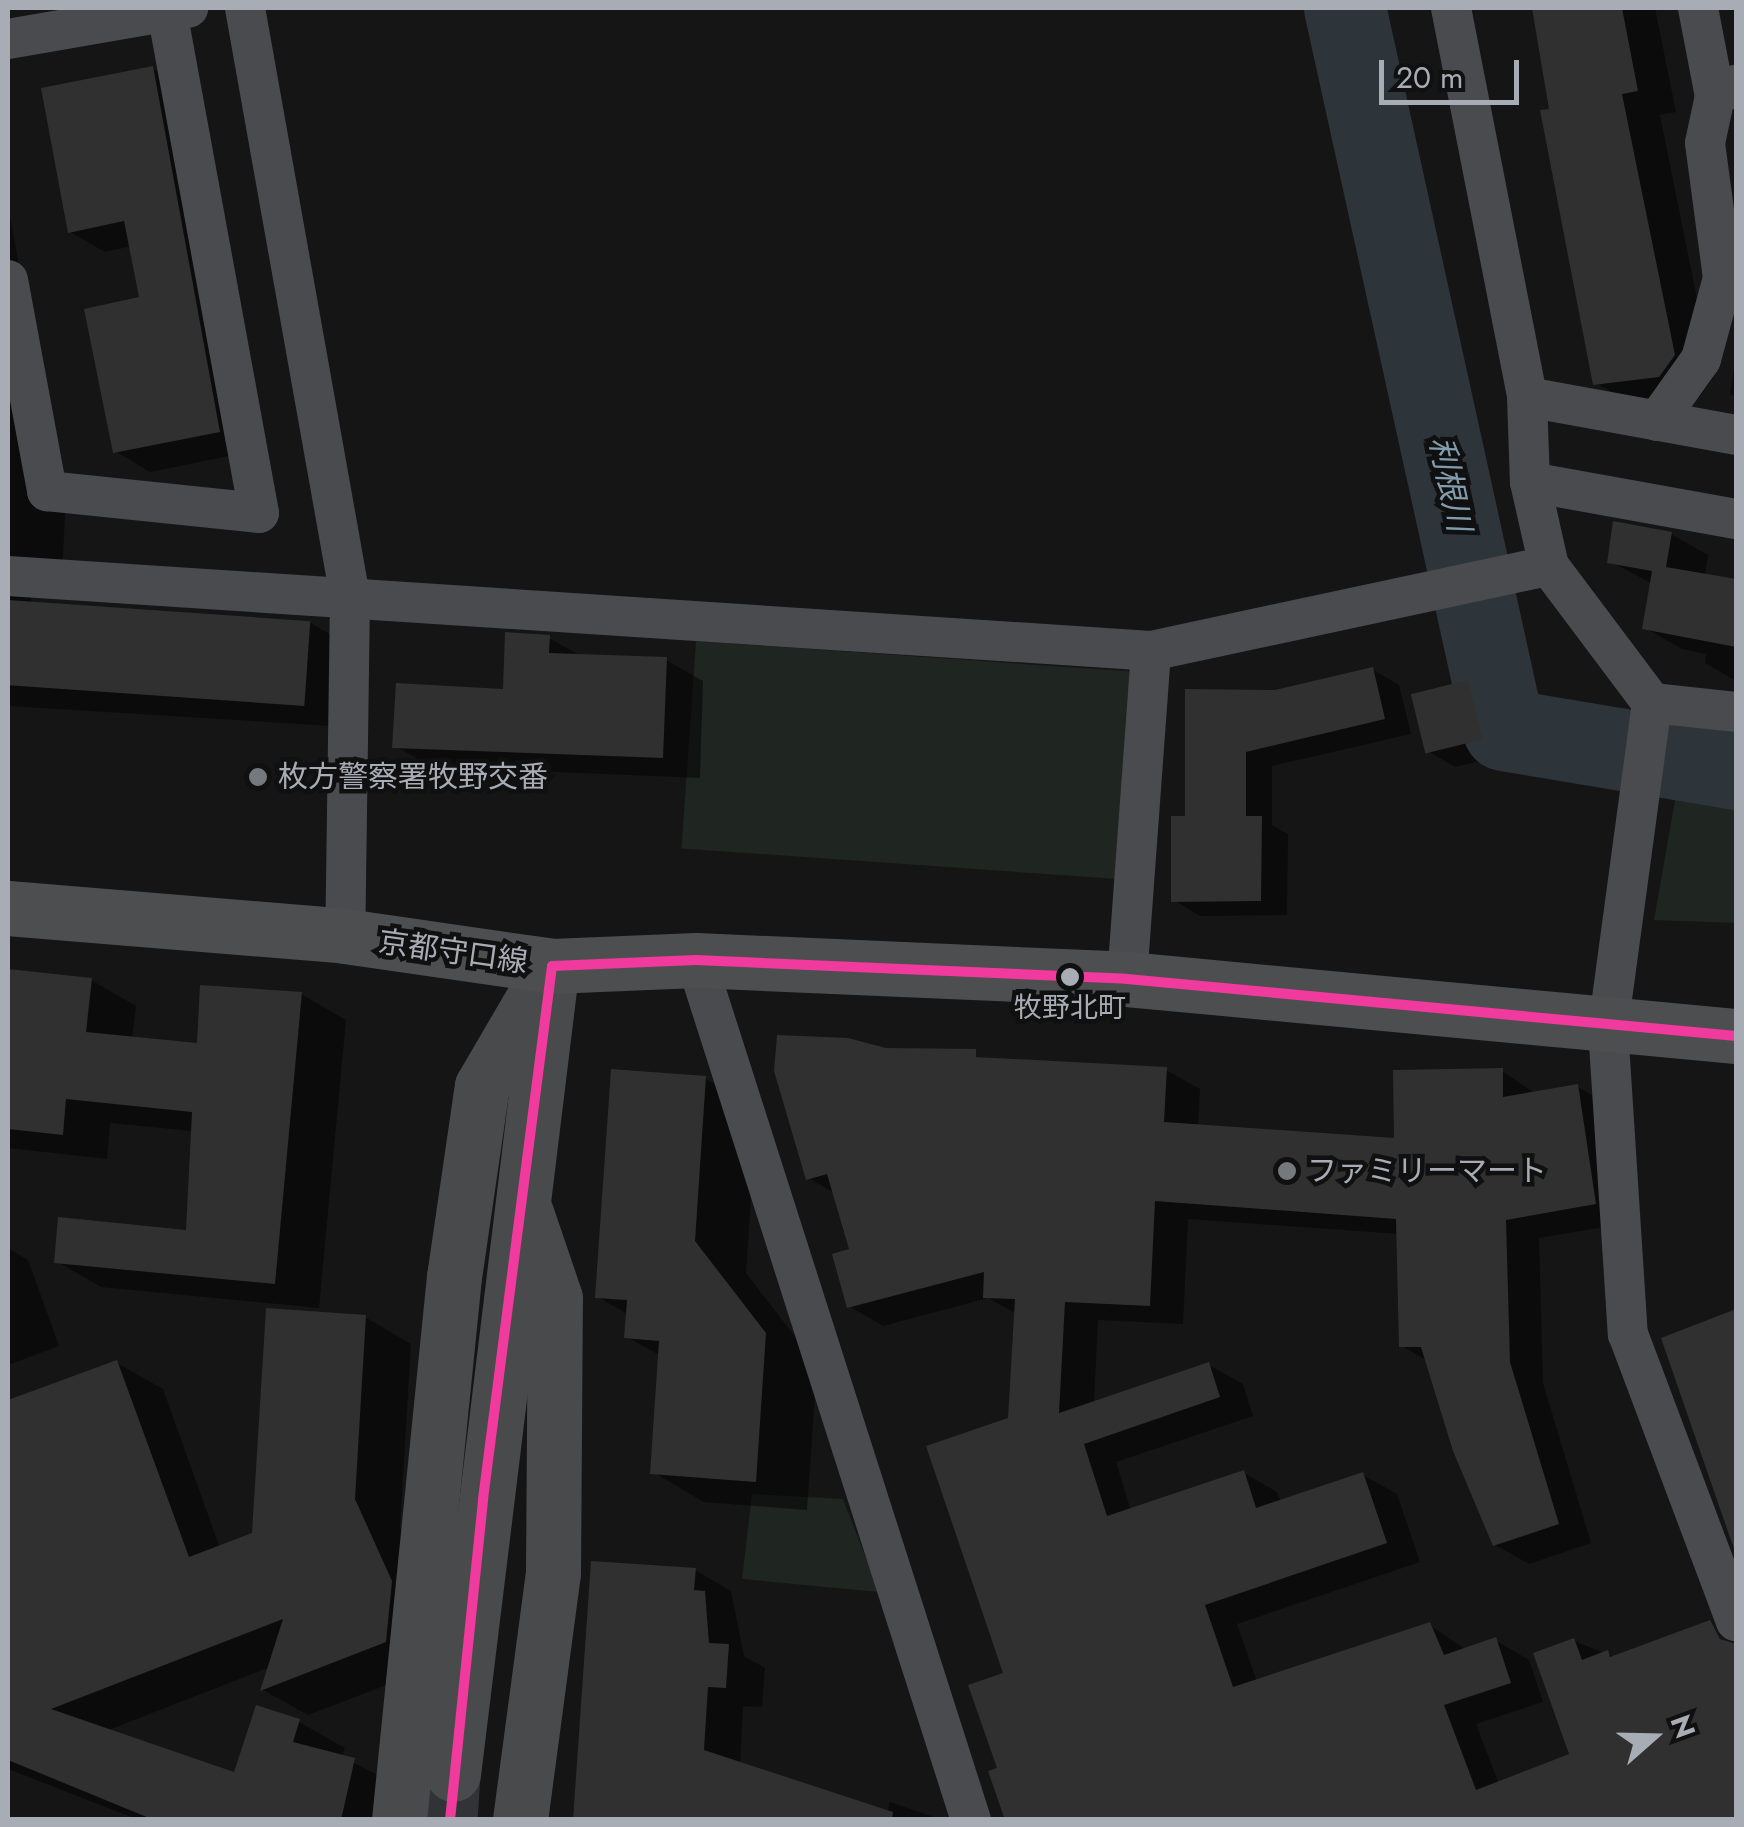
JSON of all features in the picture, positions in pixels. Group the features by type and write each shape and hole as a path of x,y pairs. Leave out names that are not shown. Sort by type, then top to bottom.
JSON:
{"main road":[{"name":"京都守口線","path":"8,908 345,936 552,966 696,960 1127,979 1608,1028 1736,1036"}],"street":[{"path":"245,8 350,597 345,936"},
{"path":"1450,8 1527,397 1530,482 1548,566 1650,714 1608,1028 1628,1334 1736,1622"},
{"path":"1657,421 1700,359 1723,278 1705,143 1726,91 1698,8"},
{"path":"8,39 177,9 259,513 47,490 8,280"},
{"path":"1527,397 1736,435"},
{"path":"1530,482 1736,518"},
{"path":"8,576 1150,651 1510,578 1548,566"},
{"path":"1127,979 1150,651"},
{"path":"1650,714 1736,712"},
{"path":"696,960 971,1820"},
{"path":"453,1774 552,966"},
{"path":"400,1820 454,1277 482,1086 552,966"},
{"path":"520,1820 552,1574 555,1318 555,1298 522,1201"}],"shaded area":[{"path":"696,641 1132,671 1117,879 681,848"},
{"path":"1678,783 1736,792 1736,923 1654,920"},
{"path":"752,1494 843,1499 879,1592 742,1579"}],"building":[{"path":"1532,8 1622,8 1638,91 1622,94 1675,355 1659,377 1593,385 1540,110 1549,109"},
{"path":"153,66 220,432 113,453 84,309 139,297 124,221 68,233 41,88"},
{"path":"1613,521 1672,532 1666,567 1736,579 1736,647 1642,629 1652,571 1607,563"},
{"path":"8,600 310,621 304,706 8,685"},
{"path":"505,632 550,635 549,653 667,657 663,758 392,748 396,683 503,689"},
{"path":"1373,667 1385,719 1246,752 1246,816 1262,816 1261,901 1171,902 1171,816 1185,816 1185,689 1275,690"},
{"path":"1468,680 1483,739 1426,753 1411,694"},
{"path":"8,969 92,978 86,1032 197,1043 200,985 302,992 275,1284 54,1263 58,1217 186,1230 192,1112 66,1099 63,1135 8,1129"},
{"path":"777,1035 848,1038 886,1048 976,1049 976,1057 1167,1067 1164,1122 1394,1138 1393,1070 1503,1068 1503,1097 1578,1084 1596,1204 1506,1220 1510,1362 1559,1524 1493,1546 1453,1451 1421,1347 1399,1347 1396,1219 1155,1201 1150,1306 1065,1302 1059,1413 1209,1362 1220,1397 1084,1444 1107,1516 1244,1470 1256,1508 1363,1472 1387,1543 1205,1605 1233,1687 1430,1622 1444,1655 1496,1637 1511,1683 1444,1705 1476,1790 1569,1754 1533,1653 1574,1638 1582,1660 1608,1650 1610,1657 1710,1620 1720,1639 1736,1644 1736,1820 1005,1820 988,1771 997,1768 968,1685 1003,1673 926,1446 1008,1418 1015,1299 983,1298 984,1272 847,1308 832,1254 849,1249 827,1174 806,1180 774,1071"},
{"path":"611,1069 706,1076 695,1241 766,1333 756,1482 650,1474 659,1341 624,1338 627,1300 595,1298"},
{"path":"266,1308 366,1315 355,1499 392,1581 386,1642 260,1691 283,1619 51,1709 234,1772 256,1705 300,1719 293,1742 355,1758 341,1820 154,1820 8,1760 8,1400 117,1360 189,1557 252,1533"},
{"path":"1736,1309 1736,1549 1734,1549 1661,1338"},
{"path":"591,1561 696,1568 694,1590 705,1591 709,1643 729,1644 726,1688 708,1687 704,1750 893,1812 892,1820 573,1820"}],"waterway":[{"name":"利根川","path":"1345,8 1504,730 1736,769"}],"tunnel":[{"path":"450,1820 453,1774"}],"transit line":[{"path":"450,1820 483,1499 552,966 696,960 1127,979 1736,1036"}],"place":[{"name":"枚方警察署牧野交番","path":"258,777"},
{"name":"牧野北町","path":"1070,977"},
{"name":"ファミリーマート","path":"1287,1171"}]}
